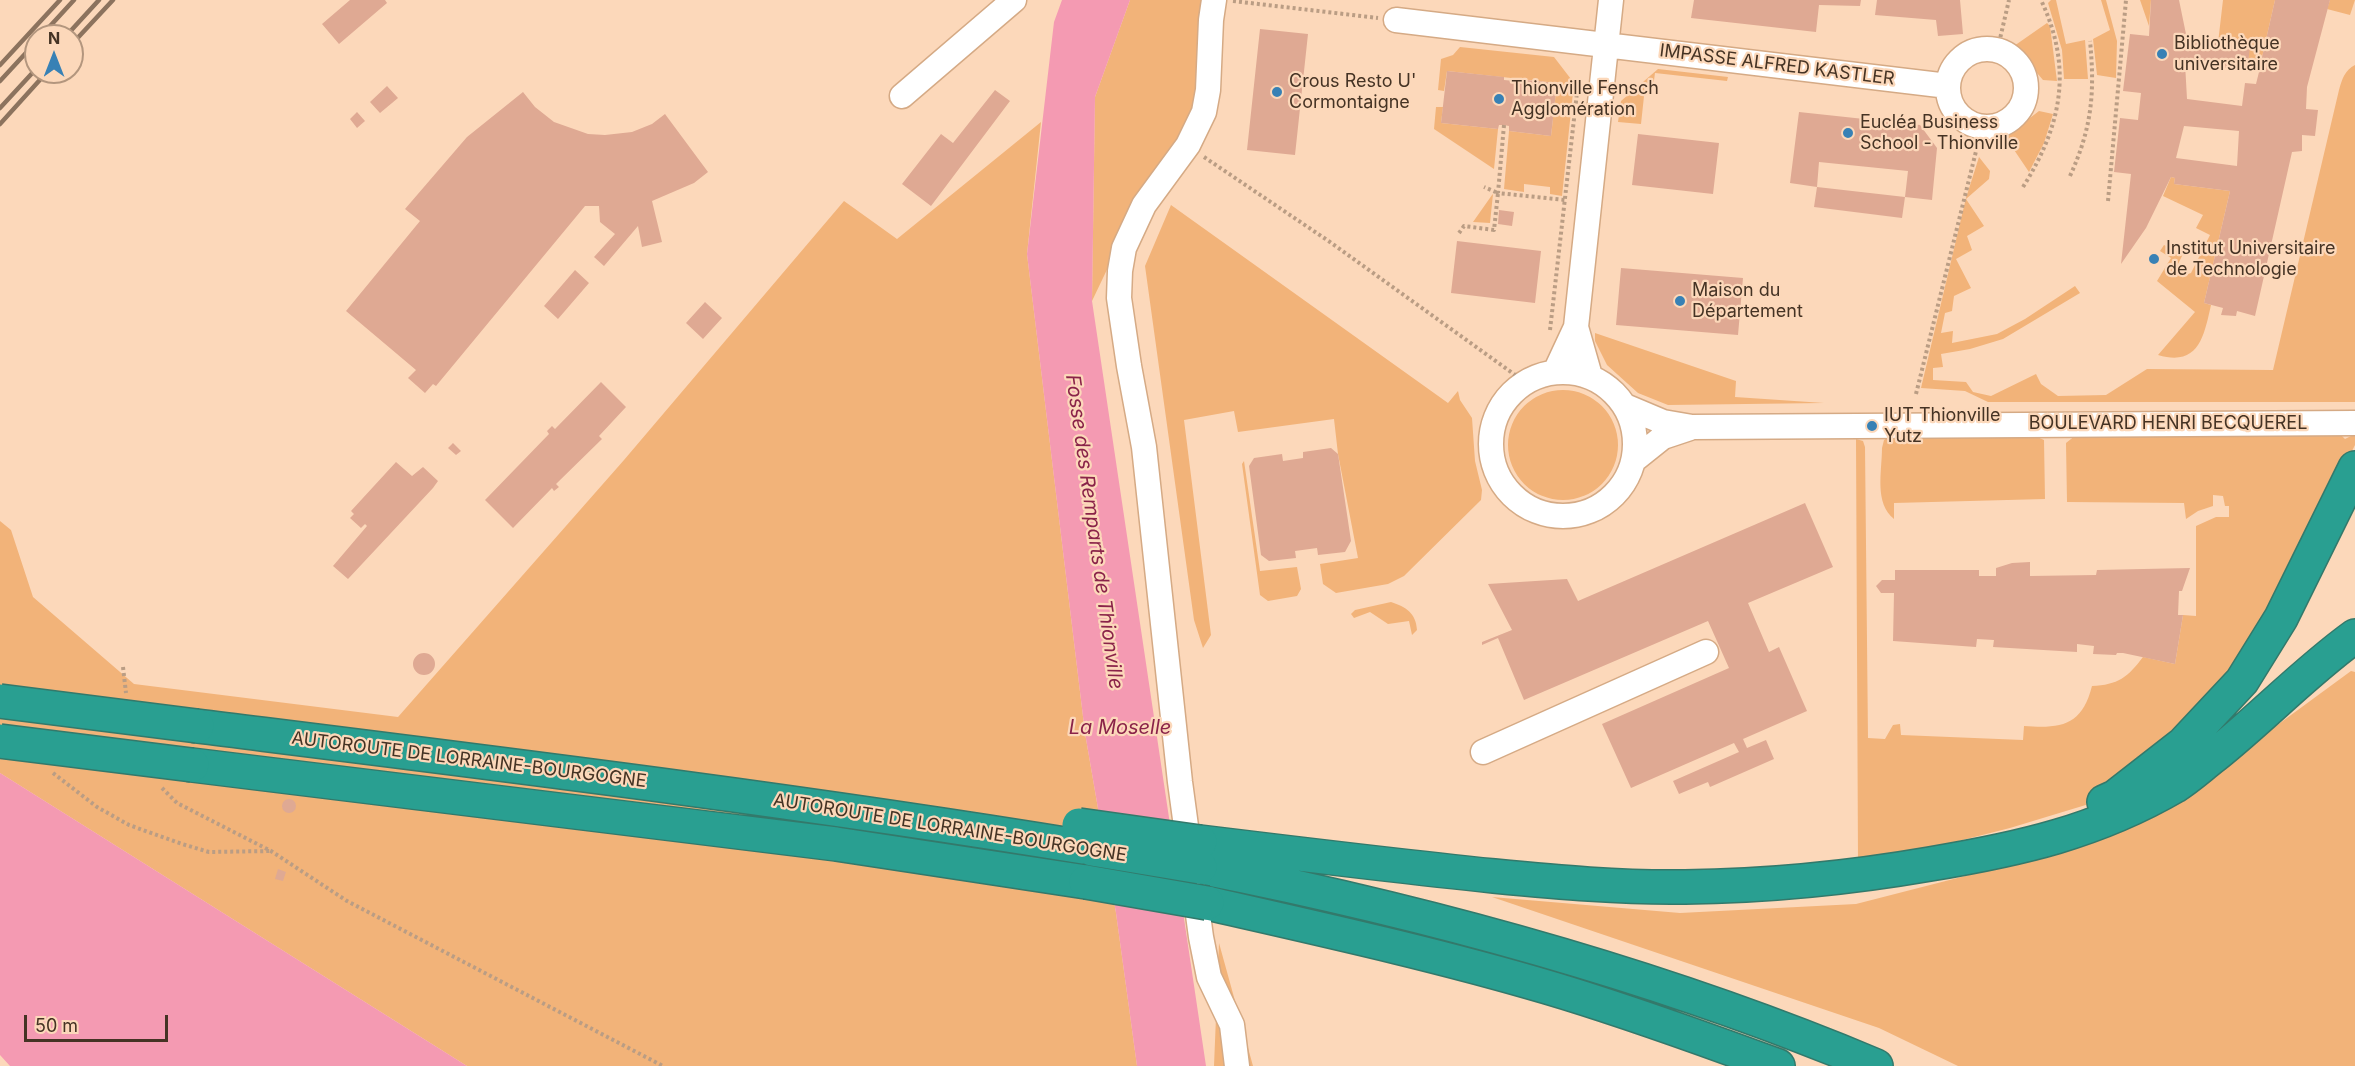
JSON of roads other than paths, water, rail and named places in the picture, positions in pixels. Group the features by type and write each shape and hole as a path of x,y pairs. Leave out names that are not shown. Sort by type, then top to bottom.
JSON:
{"highway":[{"path":"1915,867 2006,843 2084,813 2115,796 2183,744 2236,688 2259,655 2281,618 2355,468"},
{"path":"1200,855 1390,865 1538,880 1682,888 1776,884 1915,867 2003,852 2050,841 2122,814 2178,784 2229,744 2322,660 2355,636"},
{"name":"AUTOROUTE DE LORRAINE-BOURGOGNE","path":"0,701 538,768 874,814 934,808 1081,836 1200,855"},
{"name":"AUTOROUTE DE LORRAINE-BOURGOGNE","path":"0,741 836,844 1208,903 1389,945 1546,986 1656,1021 1778,1066"},
{"path":"1200,855 1515,941 1652,983 1753,1018 1876,1066"}],"street":[{"path":"902,96 1014,0"},
{"path":"1214,0 1208,90 1204,112 1188,145 1144,205 1129,237 1120,271 1119,298 1144,447 1180,782 1201,937 1209,977 1232,1025 1237,1066"},
{"path":"1555,372 1576,327 1611,0"},
{"name":"IMPASSE ALFRED KASTLER","path":"1396,20 1948,86"},
{"path":"1992,49 2004,52 2022,69 2026,81 2026,93 2023,105 2016,116 1994,127 1982,127 1970,124 1960,117 1949,98 1948,86 1957,63 1967,54 1992,49"},
{"path":"1576,327 1590,376"},
{"path":"1555,372 1573,372 1590,376 1610,388 1625,406 1634,426 1636,448 1632,469 1621,488 1606,503 1587,513 1566,516 1544,514 1525,506 1508,491 1497,473 1491,452 1492,430 1499,410 1510,394 1525,382 1539,375 1555,372"},
{"name":"BOULEVARD HENRI BECQUEREL","path":"1625,406 1662,422 1692,427 2349,423"},
{"name":"BOULEVARD HENRI BECQUEREL","path":"1633,461 1663,437 1692,427"},
{"path":"1483,752 1706,652"}],"water":[{"name":"La Moselle","path":"1062,0 1130,0 1095,97 1092,301 1206,1066 1137,1066 1116,913 1085,733 1027,254 1054,22"},
{"path":"0,773 467,1066 10,1066 0,1055"}],"railway":[{"path":"0,65 60,0"},
{"path":"52,24 74,0"},
{"path":"77,24 99,0"},
{"path":"84,31 113,0"},
{"path":"0,81 24,55"},
{"path":"0,108 24,82"},
{"path":"0,124 36,84"}],"place":[{"name":"Bibliothèque universitaire","path":"2162,54"},
{"name":"Crous Resto U' Cormontaigne","path":"1277,92"},
{"name":"Thionville Fensch Agglomération","path":"1499,99"},
{"name":"Eucléa Business School - Thionville","path":"1848,133"},
{"name":"Institut Universitaire de Technologie","path":"2154,259"},
{"name":"Maison du Département","path":"1680,301"},
{"name":"IUT Thionville Yutz","path":"1872,426"}],"water label":[{"name":"Fosse des Remparts de Thionville","path":"1094,532"}]}
